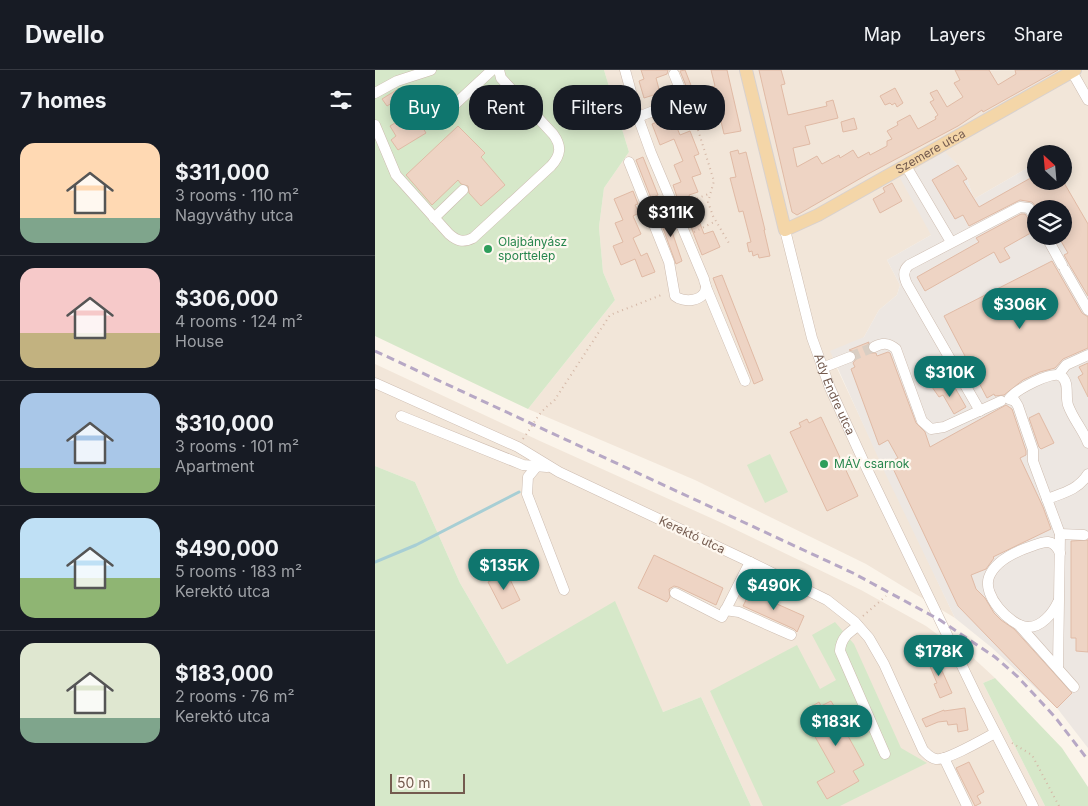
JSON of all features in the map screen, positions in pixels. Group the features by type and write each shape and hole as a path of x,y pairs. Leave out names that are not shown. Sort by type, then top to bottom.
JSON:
{"main road":[{"name":"Ady Endre utca","path":"746,70 785,230"},
{"name":"Szemere utca","path":"785,230 818,215 1072,71"}],"street":[{"path":"375,92 431,70"},
{"path":"459,101 492,70"},
{"path":"375,125 396,175 449,234 462,242 473,238 551,166 559,157 560,151 556,138 501,78 499,70"},
{"path":"625,70 629,85"},
{"path":"1072,71 1088,100"},
{"path":"674,74 679,85"},
{"path":"641,126 745,381"},
{"path":"629,162 669,262 675,296 679,300 690,301 700,296 706,287"},
{"path":"906,166 951,242"},
{"path":"434,218 463,190"},
{"path":"980,410 904,278 904,270 909,265 951,242 1020,207 1027,208"},
{"name":"Ady Endre utca","path":"785,230 812,338 822,368 867,469 995,733 1033,806"},
{"path":"1051,245 1088,310"},
{"path":"874,347 884,343 892,345 896,349 922,421 931,429 945,427 1007,399 1023,387 1053,374 1059,374 1067,386 1068,405 1088,443"},
{"path":"1059,374 1067,365 1088,355"},
{"path":"822,368 850,357"},
{"name":"Kerektó utca","path":"375,383 518,447 543,466 750,562 827,600 857,624 879,654 923,750 934,759 944,758"},
{"path":"1007,399 1015,401 1017,406 1033,450 1033,461 1060,534 1058,667"},
{"path":"401,416 523,465 543,466"},
{"path":"543,466 528,477 527,494 564,590"},
{"path":"1047,499 1073,490 1084,482 1088,474"},
{"path":"1060,534 1084,535"},
{"path":"1060,554 1056,546 1046,542 1031,546 1005,558 989,576 987,586 989,594 1007,616 1058,667 1074,687"},
{"path":"675,593 722,617 750,562"},
{"path":"1018,625 1028,627 1039,624 1049,616 1059,600"},
{"path":"725,610 739,612 791,635"},
{"path":"857,624 844,637 840,651 885,754"},
{"path":"967,806 944,758 995,733"}],"path":[{"path":"697,130 715,181 708,202 716,221 730,245"},
{"path":"673,207 711,193"},
{"path":"706,227 716,221"},
{"path":"518,447 536,418 554,401 610,315 673,291"},
{"path":"857,624 886,596"},
{"path":"995,733 1032,755 1059,806"}],"shaded area":[{"path":"604,70 1088,70 1088,231 1072,203 1072,200 1070,200 1064,190 1073,190 1073,145 1027,145 1027,168 974,199 967,179 958,165 945,153 931,235 887,260 900,285 897,295 879,310 864,337 834,362 955,618 866,564 695,480 528,409 615,300 603,272 599,227 604,188 629,152 622,130 641,130 641,85 609,85"},
{"path":"945,152 958,165 967,179 974,199 1027,168 1027,190 1045,190 1056,200 1027,200 1027,245 1072,245 1072,216 1088,231 1088,748 1057,708 991,647 955,618 886,475 830,351 864,337 879,310 897,295 900,285 887,260 931,235 900,178"},
{"path":"375,364 722,523 861,590 926,626 969,654 995,678 983,683 1045,806 751,806 701,697 663,712 556,637 507,664 460,583 415,482 375,466"}],"green space":[{"name":"Olajbányász sporttelep","path":"375,70 604,70 609,85 553,85 553,130 622,130 629,152 604,188 599,227 603,272 615,300 528,409 375,336"},
{"path":"770,454 788,492 765,503 747,465"},
{"path":"375,466 415,482 460,583 507,664 615,601 663,712 701,697 751,806 375,806"},
{"path":"835,622 854,644 901,748 927,763 840,806 763,806 710,691 797,645 820,689 836,680 812,635"},
{"path":"995,678 1062,748 1088,787 1088,806 1045,806 983,683"}],"building":[{"path":"641,70 668,70 667,74 656,78 658,85 651,85 651,96 644,98 639,81 644,79"},
{"path":"685,70 691,85 686,85 680,71"},
{"path":"711,70 727,70 741,131 724,134 725,85 715,85"},
{"path":"759,70 781,70 785,84 781,85 788,115 827,106 826,102 833,100 838,118 805,126 810,144 793,148 797,167 817,156 822,164 839,155 840,158 853,150 858,158 869,152 870,155 887,146 887,141 892,139 887,131 898,125 897,122 910,115 918,129 936,119 935,117 938,115 930,102 934,100 930,93 937,90 947,107 963,97 954,83 960,80 955,70 989,70 998,85 1016,74 1015,70 1058,70 983,112 982,110 958,126 868,174 797,215 792,212"},
{"path":"895,88 903,103 897,107 895,103 885,105 880,96"},
{"path":"390,94 390,104 387,106 382,99"},
{"path":"854,118 857,129 843,132 841,122"},
{"path":"459,127 485,153 481,157 505,185 481,206 469,193 468,186 461,184 458,180 432,205 406,175 454,130 459,130"},
{"path":"392,130 424,130 426,133 398,150 391,140 396,136"},
{"path":"654,130 678,130 680,135 690,131 699,154 694,156 701,174 692,177 698,192 689,195 704,234 713,231 720,247 702,255 673,185 681,182 674,165 683,161 674,139 660,145"},
{"path":"738,150 739,154 746,152 770,256 759,258 758,254 753,256 752,251 749,252 747,243 751,242 743,211 739,212 730,178 736,177 730,152"},
{"path":"643,157 658,195 651,198 636,160"},
{"path":"958,165 967,179 963,181 979,207 1027,180 1027,190 1068,190 1088,224 1088,296 1064,255 1068,253 1063,245 1072,245 1072,200 1020,200 969,226 963,215 955,219 932,180"},
{"path":"892,183 902,201 880,213 873,199 885,192 883,188"},
{"path":"633,191 638,204 635,205 639,213 633,216 641,234 633,238 641,256 647,253 655,272 642,277 635,259 621,265 613,246 623,242 615,223 623,220 614,199"},
{"path":"666,214 682,261 676,264 659,217"},
{"path":"1021,214 1025,214 1027,217 1027,235 1004,248 1010,258 1000,263 994,252 925,291 917,277 979,242 976,238"},
{"path":"1052,261 1082,313 1088,317 1088,348 1063,359 1055,368 1040,372 1023,380 1004,395 995,396 994,394 987,398 944,316"},
{"path":"722,275 763,380 754,384 713,278"},
{"path":"869,342 867,347 870,353 876,353 877,356 890,353 916,423 925,432 930,447 1006,405 1012,409 1026,451 1026,455 1020,458 1051,529 993,557 986,569 971,575 976,589 985,598 994,613 1014,629 1072,693 1057,708 958,606 890,462 898,458 888,440 879,445 851,369 855,367 853,363 857,358 855,352 849,350"},
{"path":"1088,363 1088,397 1078,377 1083,374 1079,367"},
{"path":"940,382 945,391 954,386 966,407 954,414 943,395 939,397 932,387"},
{"path":"1039,413 1054,443 1041,449 1029,418"},
{"name":"MÁV csarnok","path":"821,417 858,496 827,511 790,432 801,427 799,423 807,419 809,423"},
{"path":"1088,540 1088,652 1076,651 1076,638 1071,638 1071,541"},
{"path":"654,555 723,588 716,605 674,586 669,589 670,597 667,602 638,588"},
{"path":"507,573 520,600 502,609 488,582"},
{"path":"750,592 804,616 797,632 743,606"},
{"path":"934,653 952,693 940,698 934,684 937,683 926,657"},
{"path":"831,701 837,711 844,706 858,731 848,736 864,765 853,771 859,781 827,799 817,782 835,772 809,726 817,721 809,708 819,702 821,706"},
{"path":"965,708 968,730 958,732 957,724 948,725 947,721 938,722 926,727 922,719 944,710"},
{"path":"969,762 984,792 977,796 981,803 975,806 956,768"}],"waterway":[{"path":"375,562 416,545 519,492"}],"tunnel":[{"path":"850,357 874,347"}],"railway":[{"path":"375,351 853,573 940,620 995,657 1018,677 1055,717 1088,760"}],"place":[{"name":"Olajbányász sporttelep","path":"488,249"},
{"name":"MÁV csarnok","path":"824,464"}]}
